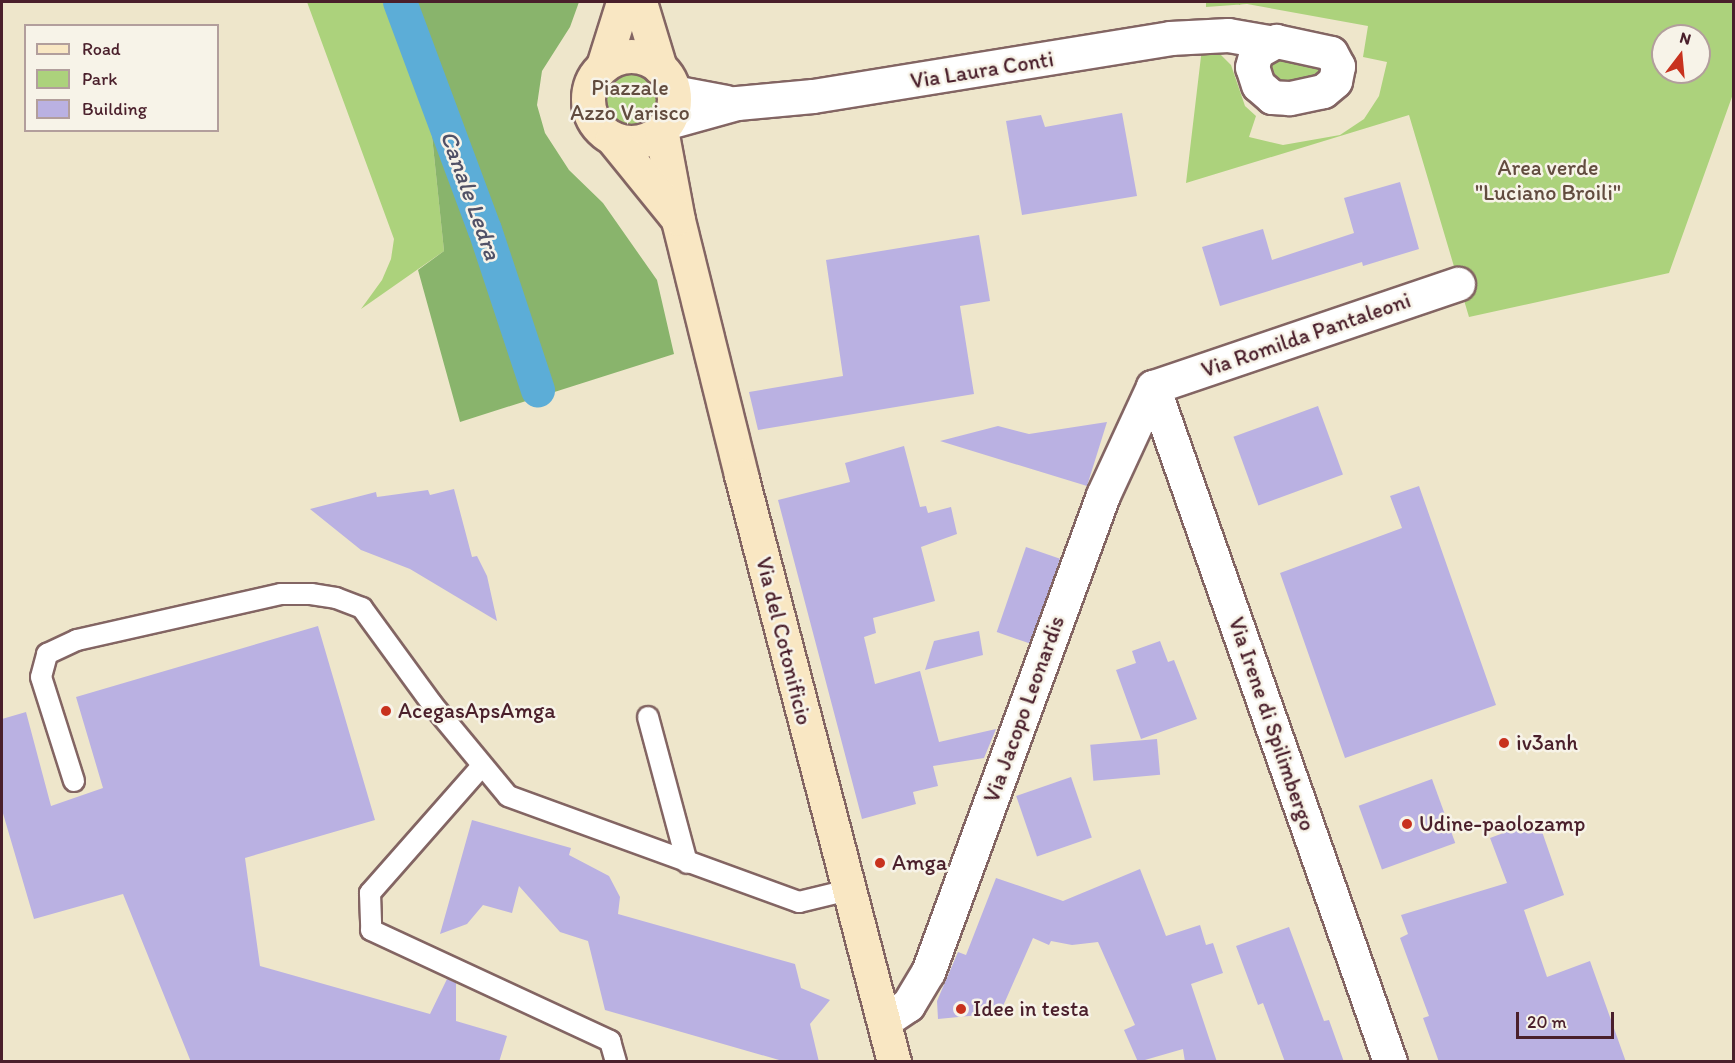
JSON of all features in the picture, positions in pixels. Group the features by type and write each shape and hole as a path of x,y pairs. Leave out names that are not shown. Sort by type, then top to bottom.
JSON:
{"main road":[{"path":"603,66 623,2"},
{"name":"Via del Cotonificio","path":"640,2 666,103 678,220 894,1062"},
{"path":"639,57 666,103 643,141 612,138 594,122 587,98 595,75 603,66 614,59 639,57"},
{"name":"Via del Cotonificio","path":"612,138 678,220"}],"street":[{"name":"Via Laura Conti","path":"666,103 737,103 813,96 1170,38 1228,35 1260,54"},
{"name":"Via Romilda Pantaleoni","path":"1153,387 1458,284"},
{"name":"Via Jacopo Leonardis","path":"884,1022 908,1005 928,972 1103,495 1153,387"},
{"name":"Via Irene di Spilimbergo","path":"1153,387 1390,1062"}],"lane":[{"path":"74,781 40,677 47,654 77,640 281,594 336,598 362,608 481,767 508,796 799,902 849,890"},
{"path":"648,717 687,863"},
{"path":"481,767 370,894 371,930 610,1041 616,1062"}],"green space":[{"path":"307,2 390,2 430,117 444,251 361,309 382,280 391,259 394,239"},
{"path":"390,2 579,2 570,27 542,71 537,105 545,133 569,170 603,203 657,280 674,354 460,422 418,270 444,251 430,117"},
{"name":"Area verde \"Luciano Broili\"","path":"1206,2 1733,2 1733,94 1669,273 1469,317 1409,115 1186,183 1202,48 1216,50 1231,65 1245,106 1256,116 1249,137 1283,145 1340,135 1364,119 1379,96 1387,62 1363,57 1368,26 1247,4 1206,7"},
{"path":"1275,54 1318,61 1325,76 1274,85 1266,64"},
{"name":"Piazzale Azzo Varisco","path":"626,56 650,61 673,92 653,136 633,142 602,132 594,122 587,98 595,75 614,59"}],"building":[{"path":"1122,113 1137,196 1022,215 1006,121 1041,115 1045,127"},
{"path":"1400,182 1419,249 1363,266 1362,262 1220,306 1202,247 1263,229 1272,260 1354,233 1344,198"},
{"path":"979,235 990,301 960,306 974,394 758,430 749,392 843,376 826,260"},
{"path":"1318,406 1343,475 1258,505 1233,437"},
{"path":"1107,422 1087,486 940,441 998,426 1029,434"},
{"path":"904,446 920,507 926,506 928,513 951,507 957,534 921,547 935,601 873,618 876,633 864,637 875,684 920,671 939,742 996,729 984,758 933,766 938,786 913,792 916,804 862,819 778,500 850,482 845,463"},
{"path":"1419,486 1496,705 1345,758 1280,573 1402,528 1390,496"},
{"path":"454,489 472,557 477,556 487,576 497,621 410,569 361,550 310,509 376,492 377,497 428,490 430,495"},
{"path":"1026,547 1060,559 1031,644 997,632"},
{"path":"318,626 375,820 245,858 260,966 430,1014 447,979 456,983 456,1021 507,1036 499,1062 191,1062 123,894 34,919 2,810 2,719 26,712 51,806 103,788 76,697"},
{"path":"979,631 983,655 925,670 934,641"},
{"path":"1160,641 1168,662 1174,660 1197,719 1141,739 1116,670 1136,663 1132,651"},
{"path":"1157,739 1160,775 1093,781 1090,745"},
{"path":"1071,777 1092,838 1037,856 1016,796"},
{"name":"Udine-paolozamp","path":"1432,779 1455,843 1382,870 1359,806"},
{"path":"472,820 571,848 569,855 609,876 620,897 618,914 795,964 801,988 830,1000 810,1024 819,1062 786,1062 605,1010 588,941 560,932 519,886 512,913 483,905 467,924 440,934"},
{"path":"1538,820 1564,895 1524,910 1547,977 1590,961 1626,1062 1439,1062 1423,1018 1429,1016 1400,938 1408,934 1401,915 1507,883 1490,838"},
{"path":"1140,869 1166,936 1200,925 1206,945 1213,943 1223,973 1191,984 1217,1062 1185,1062 1183,1049 1138,1062 1124,1030 1135,1025 1098,942 1072,945 1051,941 1049,945 1033,938 1000,1013 938,1019 937,1001 958,952 966,955 996,878 1063,901"},
{"path":"1289,927 1324,1021 1329,1020 1344,1062 1285,1062 1263,1003 1258,1005 1236,946"}],"waterway":[{"name":"Canale Ledra","path":"400,2 485,230 538,390"}],"place":[{"name":"AcegasApsAmga","path":"386,711"},
{"name":"iv3anh","path":"1504,743"},
{"name":"Udine-paolozamp","path":"1407,824"},
{"name":"Amga","path":"880,863"},
{"name":"Idee in testa","path":"961,1009"}]}
